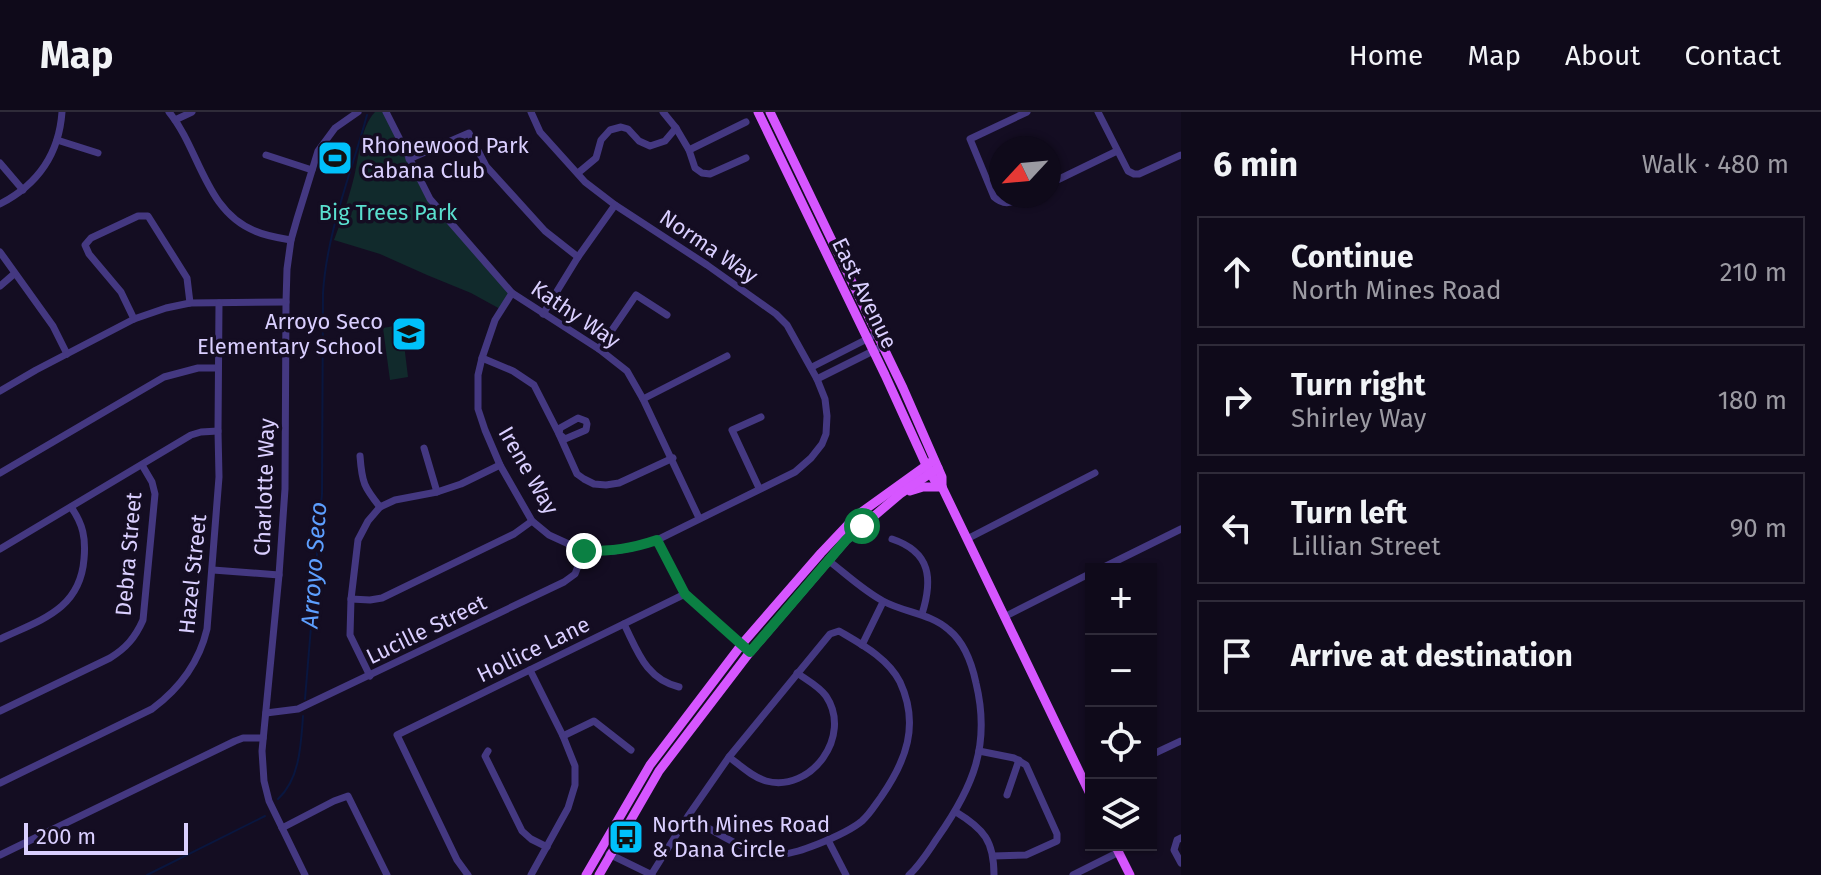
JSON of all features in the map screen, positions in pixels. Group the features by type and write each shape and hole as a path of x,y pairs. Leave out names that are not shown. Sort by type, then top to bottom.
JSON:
{"main road":[{"name":"East Avenue","path":"758,112 878,348 932,467 942,477 942,487 1085,780"},
{"name":"East Avenue","path":"770,112 872,336"},
{"path":"599,875 659,771 750,652 854,533 932,467"},
{"path":"586,875 650,765 742,644 859,514 932,467"},
{"path":"900,494 923,487 942,487"},
{"path":"829,561 830,551 856,523 859,514"},
{"path":"1118,851 1130,875"}],"street":[{"path":"0,204 23,190 44,166 57,140 62,112"},
{"path":"169,112 212,194 229,215 254,231 291,240"},
{"path":"175,120 192,112"},
{"name":"Charlotte Way","path":"305,875 273,812 264,781 263,738 285,489 286,302 291,240 318,151 329,135 358,112"},
{"name":"Kathy Way","path":"386,112 430,199 512,293 599,349 627,371 673,458 699,518"},
{"name":"Norma Way","path":"531,112 540,132 585,182 707,265 787,325 812,367 825,399 826,434 811,458 795,472 759,488"},
{"path":"663,112 689,150 695,168 702,173 710,174 746,158"},
{"path":"989,185 970,139 1027,112"},
{"path":"1098,112 1128,171 1139,174 1181,155"},
{"path":"689,150 746,122"},
{"path":"578,173 596,158 601,140 610,130 628,129 639,141 650,146 665,141 676,128"},
{"path":"409,159 469,133 486,166 545,231 578,257"},
{"path":"57,140 98,153"},
{"path":"1061,178 1117,151"},
{"path":"266,155 312,170"},
{"path":"0,163 23,190"},
{"path":"543,314 615,205"},
{"path":"134,319 121,292 85,245 91,238 138,216 148,216 182,269 189,288 190,303"},
{"path":"0,252 53,326 67,354"},
{"path":"0,286 14,274"},
{"name":"Irene Way","path":"512,293 495,320 482,358 478,375 478,409 500,465 532,521 549,535 584,551"},
{"path":"599,349 636,295 667,315"},
{"path":"0,391 134,319 166,308 190,303 286,302"},
{"name":"Hazel Street","path":"0,783 135,718 165,699 187,675 203,645 213,570 219,477 219,303"},
{"path":"812,367 872,336"},
{"path":"817,379 878,348"},
{"path":"643,399 727,356"},
{"path":"482,358 513,371 534,385 577,474 594,484 619,483 673,458"},
{"path":"0,473 164,377 179,371 218,368"},
{"path":"584,551 623,550 657,540 759,488 732,430 761,417"},
{"path":"0,549 191,435 218,431"},
{"path":"424,448 437,492"},
{"path":"360,456 361,479 380,507"},
{"name":"Debra Street","path":"0,711 110,658 122,651 138,631 143,620 155,494 142,465"},
{"path":"370,676 350,635 358,540 368,521 380,507 395,500 461,484 500,465"},
{"path":"967,539 1095,473"},
{"path":"0,639 59,609 78,588 82,577 85,539 79,519 71,507"},
{"path":"351,599 382,598 514,534 532,521"},
{"path":"1112,563 1181,529"},
{"path":"892,539 911,548 926,568 929,593 922,614"},
{"path":"657,540 685,594 750,652"},
{"name":"Lucille Street","path":"266,713 298,709 310,704 564,582 575,574 584,551"},
{"path":"829,561 883,602 922,614 951,632 968,656 979,696 982,718 972,780 956,812 909,875"},
{"path":"213,570 279,575"},
{"path":"1004,617 1085,576"},
{"name":"Hollice Lane","path":"468,875 457,860 397,735 685,594"},
{"path":"862,645 883,602"},
{"path":"624,624 645,666 665,684 679,687"},
{"path":"600,850 652,875 688,816 729,757 834,631 839,631 884,661 900,682 907,707 909,733 901,764 869,813 852,827 828,840 775,855 749,849 688,816"},
{"path":"530,670 575,766 575,785 568,808 531,875"},
{"path":"729,757 759,778 782,782 809,773 824,757 834,735 832,710 825,695 797,673"},
{"path":"563,736 594,721 631,750"},
{"path":"0,855 235,741 263,738"},
{"path":"1157,752 1181,741"},
{"path":"488,751 485,756 522,831 547,847"},
{"path":"979,751 1014,758 1026,765 1057,834 1057,841 1026,855 993,856"},
{"path":"1007,795 1019,760"},
{"path":"282,828 348,796 387,875"},
{"path":"956,812 987,838 993,856 994,875"},
{"path":"1181,838 1177,840 1174,850 1181,863"},
{"path":"828,840 846,875"},
{"path":"1073,875 1114,851"}],"green space":[{"name":"Big Trees Park","path":"375,112 386,112 430,199 512,293 502,310 471,293 380,254 334,240 366,127"},
{"path":"394,326 396,345 404,344 408,377 390,380 383,328"}],"waterway":[{"path":"305,699 322,494 325,270 334,225 367,115"},
{"name":"Arroyo Seco","path":"278,799 295,771 303,716"},
{"name":"Arroyo Seco","path":"147,875 265,816"}],"place":[{"name":"Rhonewood Park Cabana Club","path":"335,158"},
{"name":"Arroyo Seco Elementary School","path":"409,334"},
{"name":"North Mines Road & Dana Circle","path":"626,837"}],"route":[{"path":"584,551 614,551 657,540 685,594 750,652 846,540 862,526"}]}
